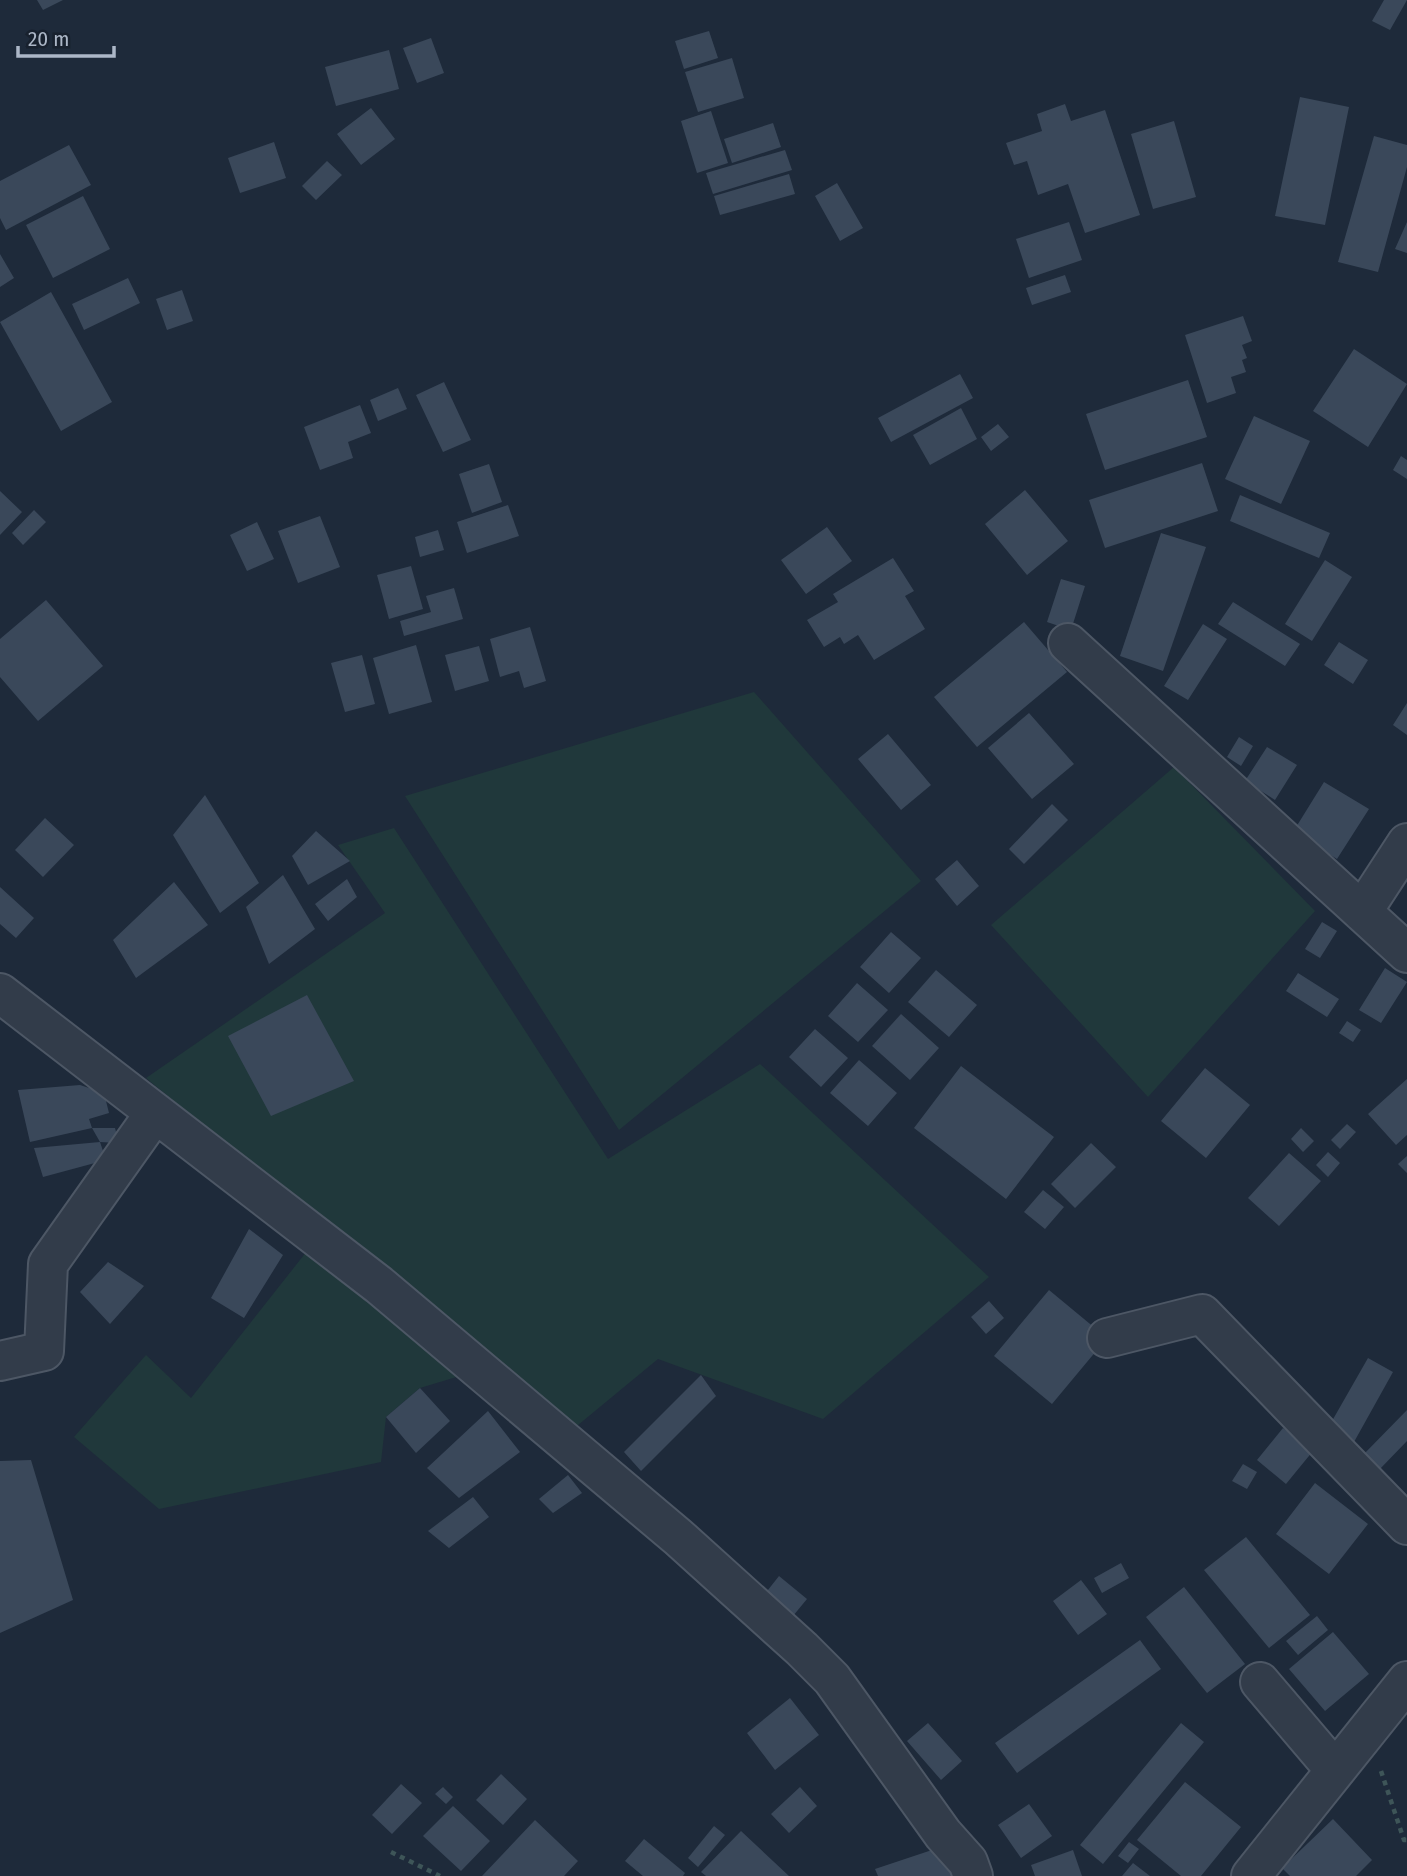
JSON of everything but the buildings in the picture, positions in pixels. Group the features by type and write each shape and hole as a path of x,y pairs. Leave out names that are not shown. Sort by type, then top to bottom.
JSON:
{"street":[{"path":"1068,643 1407,953"},
{"path":"1362,912 1407,844"},
{"path":"0,993 379,1285 678,1537 802,1649 832,1679 943,1834 968,1862 973,1876"},
{"path":"0,1360 44,1351 48,1264 155,1113"},
{"path":"1108,1338 1202,1314 1407,1525"},
{"path":"1251,1876 1407,1681"},
{"path":"1260,1682 1335,1770"}],"path":[{"path":"1367,1731 1404,1840 1407,1840"},
{"path":"391,1852 440,1876"}],"green space":[{"path":"754,692 921,881 619,1130 405,796"},
{"path":"1174,767 1315,911 1148,1097 991,925"},
{"path":"394,828 608,1159 760,1064 989,1277 823,1419 658,1359 572,1430 146,1078 385,913 338,845"},
{"path":"311,1246 463,1375 420,1388 386,1417 381,1462 159,1509 74,1437 146,1355 191,1398"}]}
